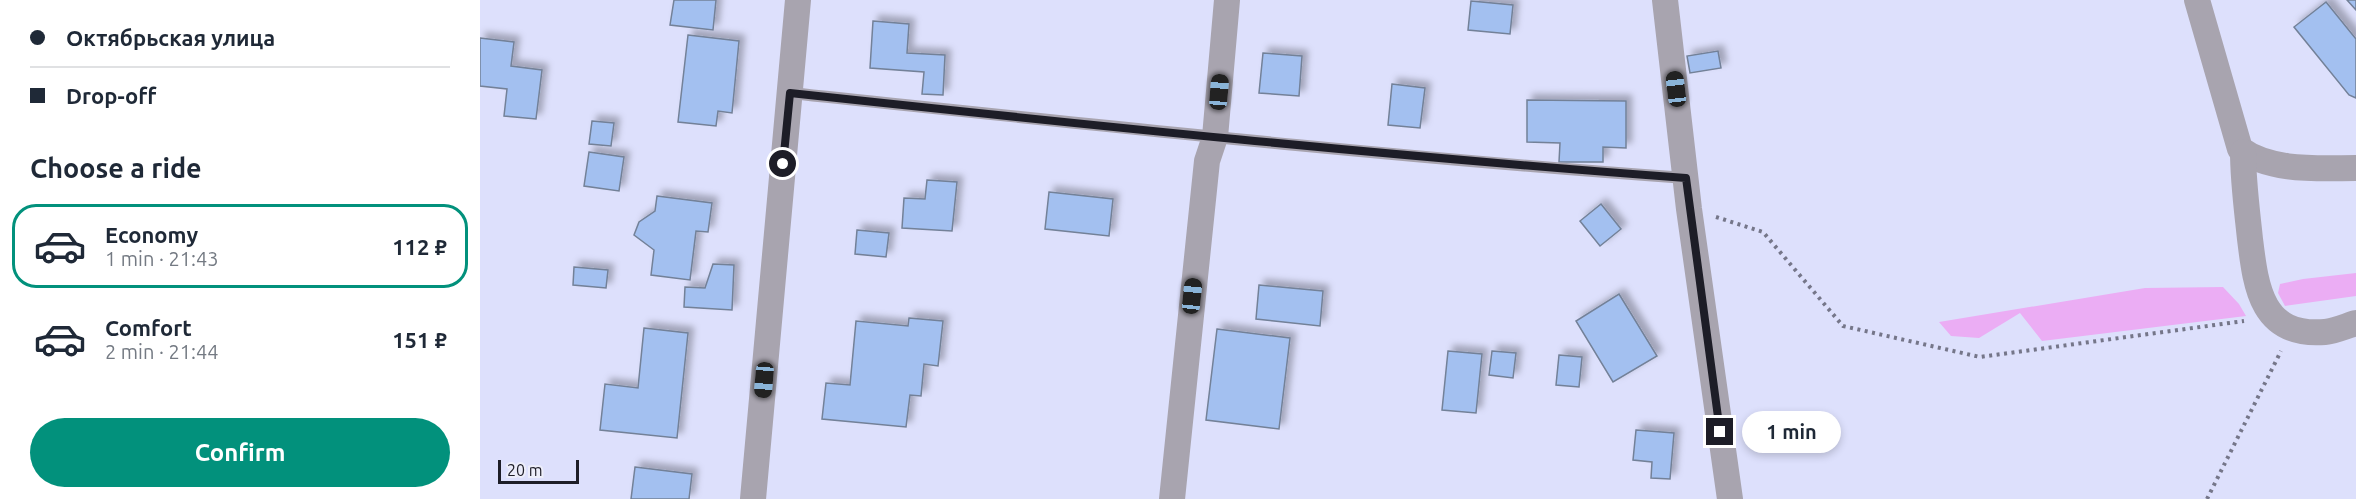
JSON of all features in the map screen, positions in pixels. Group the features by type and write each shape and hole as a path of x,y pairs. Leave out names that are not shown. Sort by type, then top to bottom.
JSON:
{"street":[{"path":"753,499 798,0"},
{"path":"1172,499 1207,161 1215,137 1227,0"},
{"path":"1665,0 1689,209 1730,499"},
{"path":"2198,0 2240,149 2251,158 2296,166 2356,168"},
{"path":"2244,152 2243,179 2259,295 2282,323 2326,332 2356,323"}],"lane":[{"path":"790,93 1215,137 1567,170 1686,178"}],"path":[{"path":"1689,209 1763,232 1843,326 1980,357 2282,323 2207,499"}],"shaded area":[{"path":"2356,273 2356,296 2285,306 2278,293 2280,284"},
{"path":"2223,287 2239,304 2246,316 2042,341 2020,313 1979,338 1951,336 1939,322 2145,288"}],"building":[{"path":"674,0 716,0 713,30 670,25"},
{"path":"2347,0 2356,0 2356,10"},
{"path":"1471,1 1513,5 1510,34 1468,30"},
{"path":"2326,2 2356,39 2356,98 2349,95 2294,27"},
{"path":"873,21 909,24 907,53 945,55 943,95 922,94 924,72 870,68"},
{"path":"688,35 739,41 732,113 718,111 716,126 678,122"},
{"path":"480,38 514,42 511,66 542,70 536,119 504,116 507,89 480,86"},
{"path":"1718,51 1721,68 1690,73 1687,56"},
{"path":"1263,53 1302,56 1299,96 1259,93"},
{"path":"1392,84 1425,88 1420,128 1388,125"},
{"path":"1527,100 1626,101 1626,148 1603,147 1603,162 1559,162 1560,143 1527,142"},
{"path":"592,121 614,123 611,146 589,144"},
{"path":"589,152 624,157 619,191 584,186"},
{"path":"927,180 957,182 952,231 902,228 904,198 925,199"},
{"path":"1049,192 1113,199 1109,236 1045,229"},
{"path":"657,196 712,203 708,232 696,231 690,280 651,275 654,250 634,235 639,222 655,211"},
{"path":"1601,204 1621,229 1600,246 1580,221"},
{"path":"857,230 889,233 886,257 855,254"},
{"path":"713,264 734,265 732,310 684,307 685,287 705,288"},
{"path":"574,267 608,270 606,288 573,285"},
{"path":"1259,285 1323,291 1320,326 1256,319"},
{"path":"1619,294 1657,356 1613,382 1576,321"},
{"path":"909,318 943,321 938,366 924,364 921,396 910,395 906,427 822,419 826,383 850,385 856,321 908,326"},
{"path":"644,328 688,333 677,438 600,430 605,384 638,388"},
{"path":"1217,329 1290,338 1279,429 1206,420"},
{"path":"1448,351 1482,354 1476,413 1442,410"},
{"path":"1492,351 1516,353 1513,378 1489,375"},
{"path":"1559,355 1582,357 1579,387 1556,385"},
{"path":"1636,430 1674,433 1670,479 1651,478 1652,462 1633,460"},
{"path":"635,467 692,474 689,499 631,499"}],"route":[{"path":"783,164 790,93 1238,140 1567,170 1686,178 1720,432"}]}
